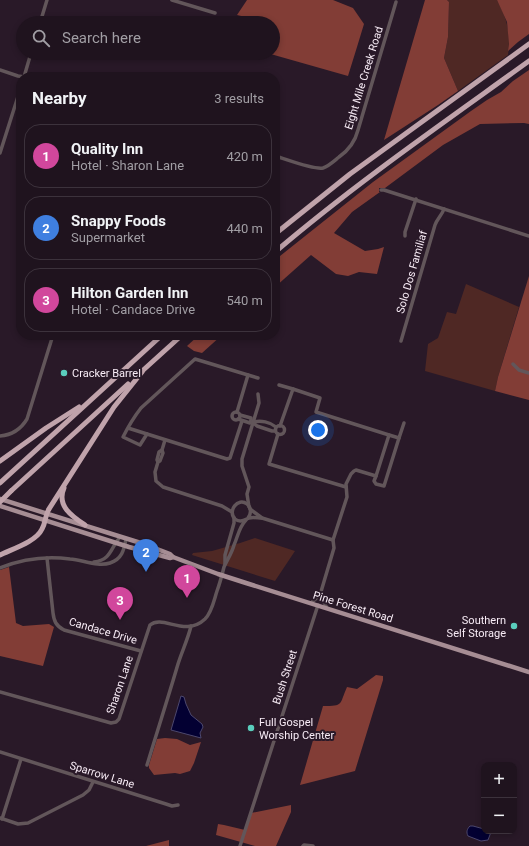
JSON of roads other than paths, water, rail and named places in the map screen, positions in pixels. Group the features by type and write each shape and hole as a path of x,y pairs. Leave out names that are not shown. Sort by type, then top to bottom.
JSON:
{"highway":[{"path":"280,230 350,174 529,44"},
{"path":"280,248 369,177 529,61"},
{"path":"0,483 156,340"},
{"path":"0,500 11,492 177,340"},
{"path":"0,555 34,538 41,532 46,520 46,513 114,407 142,372"},
{"path":"0,461 46,428 92,398"},
{"path":"69,477 63,492 62,498 64,507 72,516 85,526"}],"main road":[{"name":"Pine Forest Road","path":"0,500 126,539 170,554 222,575 529,672"},
{"name":"Pine Forest Road","path":"0,506 125,546 170,558 173,556"}],"street":[{"path":"42,16 47,0"},
{"path":"172,0 215,13"},
{"name":"Eight Mile Creek Road","path":"280,158 307,166 320,168 328,166 348,150 358,130 396,2"},
{"path":"26,72 29,60"},
{"path":"0,70 16,75"},
{"path":"0,154 16,103"},
{"path":"381,190 416,199 529,236"},
{"path":"405,236 416,199"},
{"name":"Solo Dos Familiaf","path":"401,341 435,225 444,209"},
{"path":"0,436 17,431 27,419 51,340"},
{"path":"147,434 140,445 123,437 134,417 141,408 195,359 258,378"},
{"path":"513,364 519,370 529,373"},
{"path":"128,428 227,459 230,458 248,375"},
{"path":"279,385 320,398 316,412 399,438"},
{"path":"293,389 277,429 269,464 346,488"},
{"path":"222,506 234,506 247,494 249,487 242,466 242,459 259,403 258,394"},
{"path":"239,417 251,418 252,422 257,426 272,431 277,429"},
{"path":"252,422 259,420 274,425 277,429"},
{"path":"389,435 374,481 376,484 384,486 404,423"},
{"path":"165,440 162,450 159,452 156,460 158,462 155,472 156,481 163,487 222,506 232,512"},
{"path":"311,603 320,594 334,548 333,540 347,497 347,481 351,474 356,470 376,476"},
{"path":"147,766 191,626 202,621 208,615 242,524 251,513 247,494"},
{"path":"239,503 245,503 262,518"},
{"path":"225,567 226,554 234,523 232,512 234,506"},
{"path":"234,518 239,521 262,518 333,540"},
{"path":"91,562 100,561 108,557 115,543 120,537"},
{"path":"103,539 108,543 111,552"},
{"path":"0,568 21,561 47,558 69,558 96,564 109,564 123,553 126,539"},
{"name":"Candace Drive","path":"47,558 54,620 57,625 64,630 141,651"},
{"path":"320,594 327,608"},
{"name":"Bush Street","path":"240,846 318,605"},
{"name":"Sharon Lane","path":"0,692 114,723 119,719 141,651 152,623 161,622 183,627 191,626"},
{"name":"Sparrow Lane","path":"0,752 172,806 178,805"},
{"path":"21,759 1,818 18,824 28,823 83,795 89,790 93,782"},
{"path":"303,846 313,846"}],"place":[{"name":"Cracker Barrel","path":"64,373"},
{"name":"Snappy Foods","path":"146,572"},
{"name":"Quality Inn","path":"187,598"},
{"name":"Hilton Garden Inn","path":"120,620"},
{"name":"Southern Self Storage","path":"514,626"},
{"name":"Full Gospel Worship Center","path":"251,728"}]}
